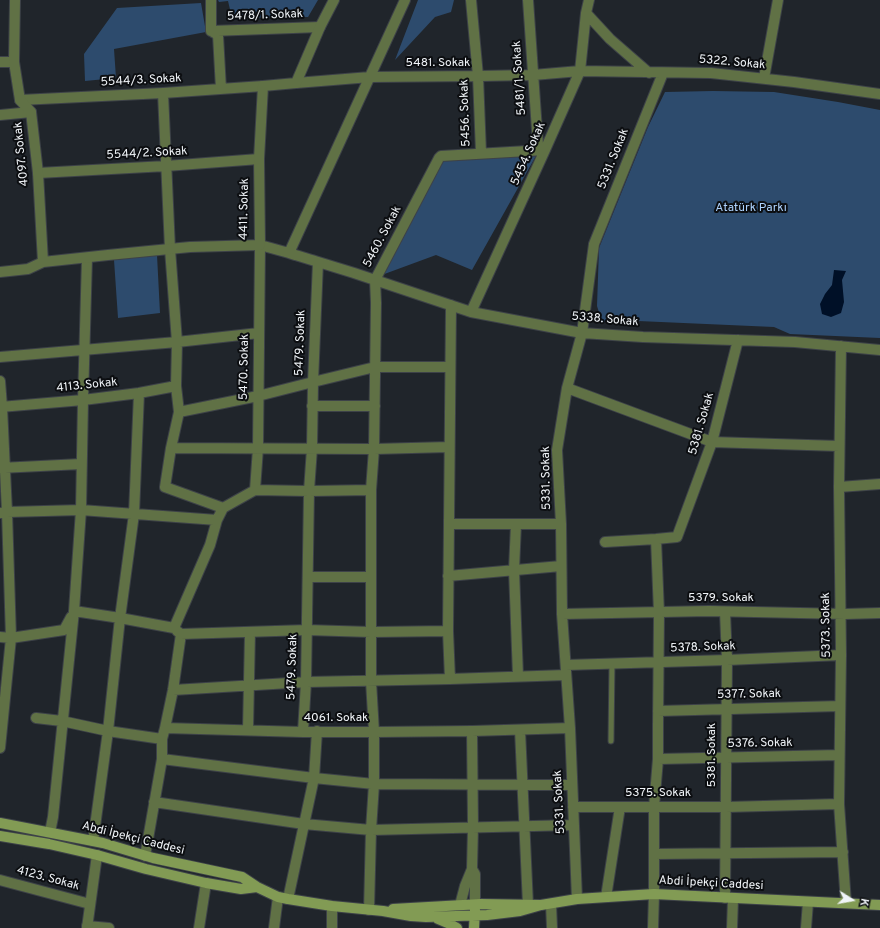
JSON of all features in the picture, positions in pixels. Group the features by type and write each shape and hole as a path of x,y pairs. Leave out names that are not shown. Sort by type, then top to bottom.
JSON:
{"main road":[{"name":"Abdi İpekçi Caddesi","path":"0,823 93,841 146,856 242,877 257,887 283,898 411,916 460,905 475,905 493,909 520,911 577,899 654,894 880,905"},
{"name":"Abdi İpekçi Caddesi","path":"0,836 49,844 97,855 146,870 206,883 241,889 257,887"},
{"path":"460,905 461,928"},
{"path":"474,928 475,905"},
{"name":"Abdi İpekçi Caddesi","path":"432,912 460,917 475,916 493,909 528,905 546,905"},
{"path":"478,928 493,909"},
{"path":"432,912 457,928"}],"street":[{"path":"15,0 14,62 20,100"},
{"path":"211,0 211,32 218,35 221,89"},
{"path":"263,86 296,83 320,27 334,0"},
{"path":"260,245 289,253 405,0"},
{"name":"5456. Sokak","path":"471,0 478,76 481,154"},
{"name":"5481/1. Sokak","path":"528,0 538,145 545,150"},
{"name":"5454. Sokak","path":"471,312 580,71 588,0"},
{"path":"764,78 778,0"},
{"path":"586,13 610,39 649,72"},
{"name":"5478/1. Sokak","path":"211,32 320,27"},
{"path":"0,62 14,62"},
{"name":"5481. Sokak","path":"296,83 370,77 533,75 580,71"},
{"name":"5322. Sokak","path":"580,71 711,73 764,78 880,94"},
{"name":"5331. Sokak","path":"577,899 570,728 562,614 561,524 557,450 567,388 582,333 594,244 663,73"},
{"name":"5544/3. Sokak","path":"20,100 163,94 263,86"},
{"name":"4411. Sokak","path":"0,272 28,269 43,262 190,247 260,245 258,159 263,86"},
{"path":"163,94 170,249 177,342 176,386 179,412 164,487 223,508"},
{"name":"4097. Sokak","path":"20,100 31,112 38,173 43,262"},
{"path":"0,115 31,112"},
{"name":"5460. Sokak","path":"369,910 374,784 374,732 371,681 371,490 375,406 375,280 441,156 545,150"},
{"name":"5544/2. Sokak","path":"38,173 258,159"},
{"name":"5470. Sokak","path":"255,490 258,448 260,245"},
{"name":"5338. Sokak","path":"289,253 471,312 582,333 643,337 738,340"},
{"name":"5479. Sokak","path":"289,253 318,262 312,406 312,448 309,490 306,682 303,732"},
{"path":"50,832 53,817 74,611 81,510 87,258"},
{"path":"450,679 448,576 451,305"},
{"path":"0,357 177,342 259,333"},
{"path":"738,340 794,342 880,350"},
{"name":"5381. Sokak","path":"605,542 656,540 677,537 712,442 738,340"},
{"name":"5373. Sokak","path":"840,346 839,487 841,655 839,804 846,903"},
{"path":"179,412 258,396 375,367 450,367"},
{"path":"0,381 4,513 11,638 0,748"},
{"name":"4113. Sokak","path":"1,407 138,394 176,386"},
{"path":"567,388 712,442 839,446"},
{"path":"93,841 134,514 138,394"},
{"path":"312,406 375,406"},
{"path":"171,448 449,447"},
{"path":"3,467 82,464"},
{"path":"839,487 880,484"},
{"path":"146,856 162,759 162,739 166,728 173,690 178,631 210,544 217,520 223,508 255,490 371,490"},
{"path":"4,513 81,510 217,520"},
{"path":"449,524 561,524"},
{"path":"516,524 514,570 518,676"},
{"path":"653,928 654,806 658,759 659,662 659,613 656,540"},
{"path":"448,576 561,566"},
{"path":"308,577 371,577"},
{"path":"74,611 120,618 178,631 250,632 307,630 448,632"},
{"path":"0,637 11,638 64,630 74,611"},
{"name":"5381. Sokak","path":"725,612 725,853 732,928"},
{"name":"5379. Sokak","path":"562,614 725,612 840,614 880,613"},
{"path":"248,730 250,632"},
{"name":"5378. Sokak","path":"173,690 306,682 518,676 612,663 841,655"},
{"name":"5377. Sokak","path":"658,711 840,706"},
{"path":"36,718 62,721 108,731 162,739"},
{"name":"4061. Sokak","path":"166,728 303,732 374,732 570,728"},
{"path":"520,730 528,905"},
{"path":"274,928 304,824 314,778 317,731"},
{"path":"472,731 472,869 474,874 475,905"},
{"name":"5376. Sokak","path":"658,759 839,755"},
{"path":"162,759 374,784 572,785"},
{"path":"154,802 304,824 371,830 574,825"},
{"name":"5375. Sokak","path":"573,807 839,804"},
{"path":"606,898 620,807"},
{"path":"654,854 843,852"},
{"path":"97,855 87,927 109,928"},
{"path":"460,905 463,892 472,869"},
{"name":"4123. Sokak","path":"0,880 90,904"},
{"path":"199,928 206,883"},
{"path":"475,886 479,897 493,909"},
{"path":"432,912 463,892"},
{"path":"806,928 808,902"},
{"path":"546,905 552,928"},
{"path":"332,906 332,928"}],"lane":[{"path":"612,663 612,741"}],"green space":[{"path":"218,0 318,0 308,17 232,18 228,1 219,2"},
{"path":"418,0 454,0 451,12 435,17 395,60"},
{"path":"201,3 206,32 114,49 116,78 85,81 84,54 117,8"},
{"name":"Atatürk Parkı","path":"665,92 774,92 880,110 880,338 790,334 774,327 638,321 602,322 597,306 599,248 648,127"},
{"path":"537,154 472,270 436,255 379,276 442,158"},
{"path":"157,255 160,313 118,318 114,260"}],"shaded area":[{"path":"834,270 846,271 842,280 844,302 841,313 831,317 822,314 820,304 832,285"}]}
